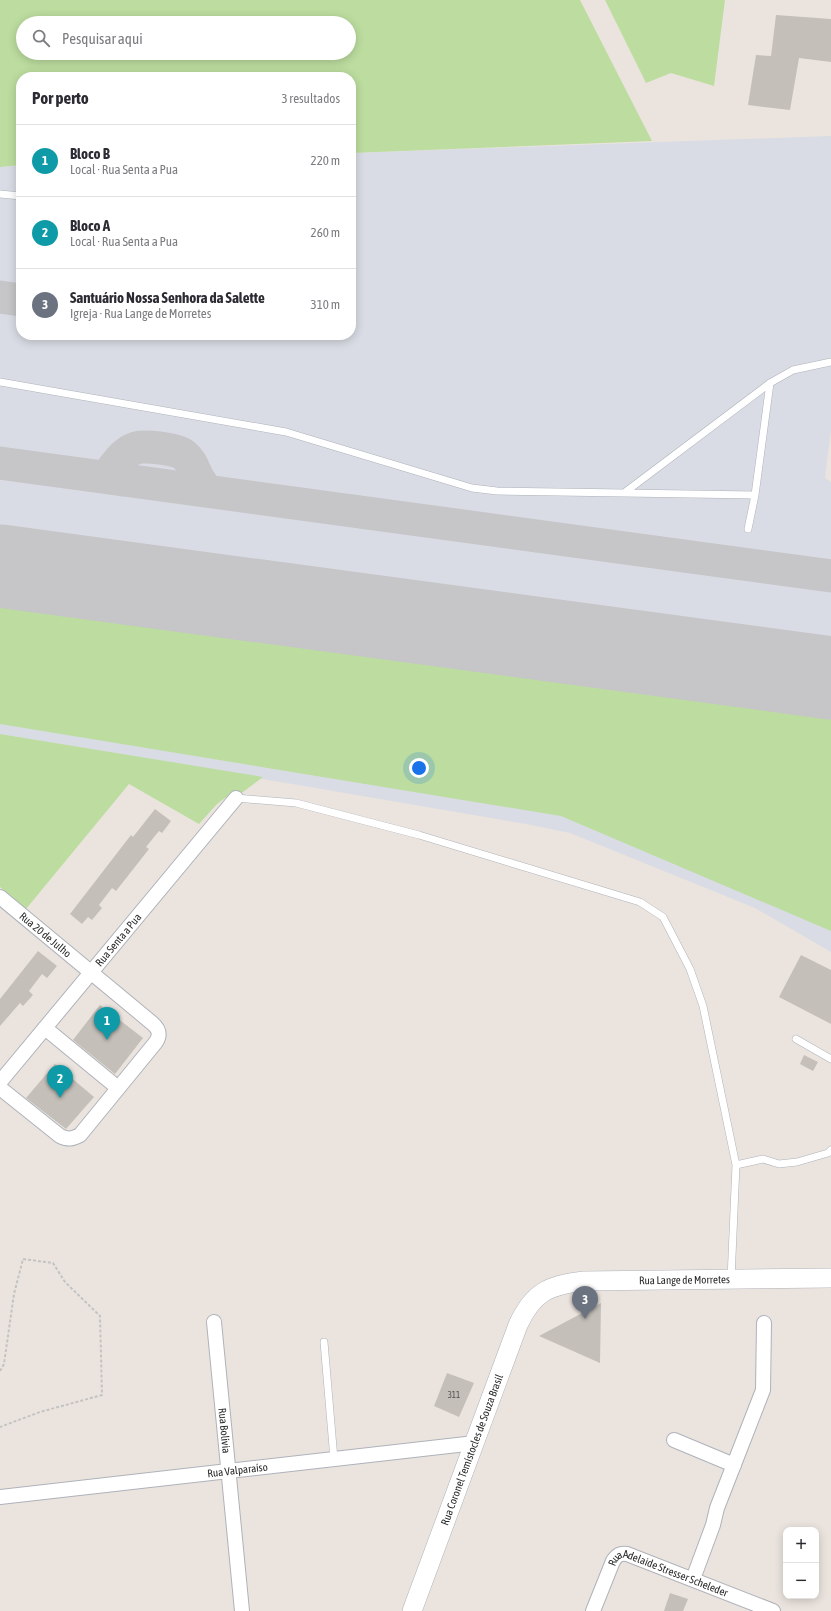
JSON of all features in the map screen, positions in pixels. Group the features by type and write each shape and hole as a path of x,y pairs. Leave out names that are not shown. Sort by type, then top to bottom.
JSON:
{"main road":[{"name":"Rua Lange de Morretes","path":"540,1293 557,1286 584,1281 831,1278"},
{"name":"Rua Coronel Temístocles de Souza Brasil","path":"412,1611 524,1312 540,1293"}],"street":[{"name":"Rua Senta a Pua","path":"0,1082 236,798"},
{"name":"Rua 20 de Julho","path":"0,897 92,972 157,1028 159,1033 156,1042 118,1088"},
{"path":"0,1088 60,1136 67,1139 80,1135 118,1088 45,1028"},
{"name":"Rua Bolívia","path":"214,1322 242,1611"},
{"path":"693,1579 713,1525 717,1508 763,1390 764,1323"},
{"path":"674,1440 734,1465"},
{"name":"Rua Valparaíso","path":"0,1497 474,1443"},
{"name":"Rua Adelaide Stresser Scheleder","path":"593,1611 613,1561 622,1553 773,1611"}],"lane":[{"path":"0,194 16,196"},
{"path":"624,493 770,383 793,370 831,362"},
{"path":"0,382 286,432 472,488 497,491 755,495"},
{"path":"748,529 755,495 770,383"},
{"path":"236,798 296,803 419,835 640,902 662,917 690,968 703,1006 736,1165 731,1279"},
{"path":"796,1039 831,1059"},
{"path":"736,1165 762,1159 780,1164 797,1162 828,1154 831,1150"},
{"path":"324,1342 334,1459"}],"path":[{"path":"0,1371 4,1364 14,1294 23,1260 53,1263 65,1282 100,1316 102,1395 40,1412 0,1427"}],"shaded area":[{"path":"831,136 831,430 825,478 831,482 831,952 755,908 570,833 526,824 0,734 0,167 16,165 16,340 356,340 356,153"}],"green space":[{"path":"0,0 580,0 652,141 356,153 356,72 16,72 16,165 0,167"},
{"path":"605,0 725,0 714,86 671,73 646,83"},
{"path":"0,598 831,715 831,931 561,816 0,724"},
{"path":"0,734 263,777 243,792 229,795 217,804 199,824 129,784 26,909 0,887"}],"building":[{"path":"776,15 831,19 831,62 799,58 790,110 748,105 756,55 771,56"},
{"path":"155,809 171,821 162,833 159,831 146,847 149,849 116,891 112,888 99,905 102,908 92,920 88,917 82,924 70,914 131,835 133,837"},
{"path":"38,951 57,966 47,978 42,974 29,991 33,995 23,1006 20,1003 0,1026 0,999"},
{"path":"801,955 831,970 831,1024 779,997"},
{"path":"100,1005 143,1038 115,1074 73,1040"},
{"path":"804,1055 818,1062 813,1071 800,1064"},
{"path":"55,1064 94,1097 66,1129 26,1098"},
{"path":"601,1303 600,1363 539,1336"},
{"path":"447,1373 474,1383 459,1417 434,1406"},
{"path":"670,1593 688,1599 683,1611 664,1611"}],"taxiway":[{"path":"0,297 16,299"},
{"path":"122,480 113,468 120,459 132,449 140,447 161,448 175,451 184,455 207,491"},
{"path":"0,463 831,576"}],"runway":[{"path":"0,566 831,678"}],"place":[{"name":"Bloco B","path":"107,1040"},
{"name":"Bloco A","path":"60,1098"},
{"name":"Santuário Nossa Senhora da Salette","path":"585,1319"}]}
